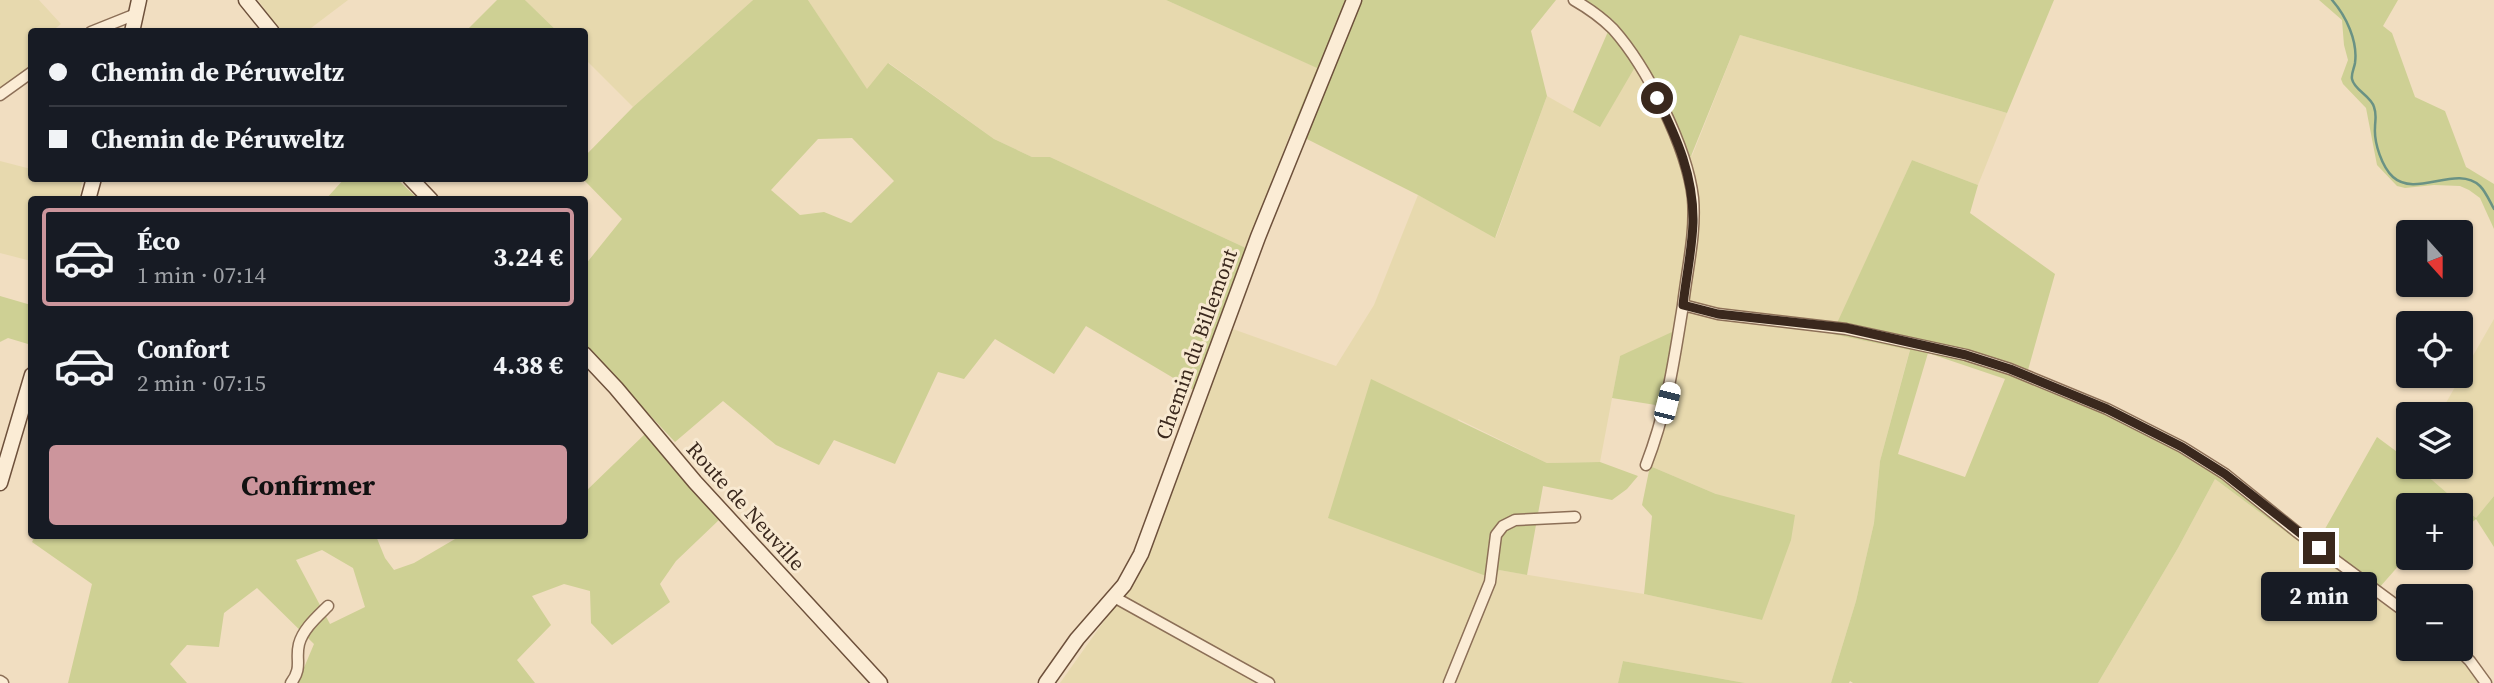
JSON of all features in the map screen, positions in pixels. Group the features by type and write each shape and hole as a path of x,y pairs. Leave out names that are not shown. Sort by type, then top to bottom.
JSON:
{"street":[{"path":"246,0 269,28"},
{"name":"Chemin du Billemont","path":"1046,683 1077,639 1132,573 1151,531 1258,237 1354,0"},
{"path":"1574,0 1607,24 1626,46 1650,84 1679,145 1693,205 1692,244 1672,381 1659,432 1646,465"},
{"path":"99,28 138,7"},
{"path":"133,28 138,7"},
{"path":"0,95 28,75"},
{"path":"414,182 427,196"},
{"path":"1683,305 1718,314 1846,328 1966,355 2010,369 2096,404 2162,436 2225,474 2297,532 2396,605"},
{"name":"Route de Neuville","path":"588,358 680,466 880,683"},
{"path":"0,483 28,388"},
{"path":"1449,683 1490,582 1495,540 1499,530 1515,520 1575,517"},
{"path":"1114,597 1269,683"},
{"path":"291,683 299,668 298,650 302,636 328,606"},
{"path":"2468,661 2486,683"}],"shaded area":[{"path":"0,0 39,0 61,24 56,28 28,28 28,72 0,93"},
{"path":"258,0 348,0 311,28 278,28"},
{"path":"525,0 753,0 633,107 588,62 588,28 554,28"},
{"path":"808,0 1166,0 1318,68 1291,131 1248,249 1050,157 1032,157 994,139 889,63 867,90"},
{"path":"1740,35 2007,113 1978,185 1912,160 1833,334 1910,349 1880,461 1874,523 1856,601 1831,683 1745,683 1623,661 1618,683 1454,683 1499,570 1644,594 1762,620 1716,494 1650,466 1673,387 1620,356 1600,462 1547,463 1458,419 1489,577 1444,683 1060,683 1124,593 1155,538 1230,328 1336,366 1374,305 1418,195 1496,237 1547,96 1600,126 1635,66 1692,156"},
{"path":"0,161 28,168 28,182 82,182 80,196 28,196 28,260 0,253"},
{"path":"2494,319 2494,496 2476,518 2473,515 2473,493 2447,493 2431,479 2473,479 2473,402 2446,402 2454,388 2473,388 2473,356"},
{"path":"2215,479 2396,613 2396,661 2461,661 2479,683 2098,683 2178,548"}],"green space":[{"path":"497,0 525,0 554,28 469,28"},
{"path":"753,0 808,0 867,89 888,63 994,139 1032,157 1050,157 1248,249 1197,392 1086,326 1054,374 995,339 964,379 938,372 895,464 834,440 819,465 776,445 723,401 675,442 588,349 588,261 622,219 586,182 588,153 633,107","holes":["852,138 894,181 851,223 824,212 800,215 771,190 818,139"]},
{"path":"1166,0 1556,0 1531,31 1547,96 1495,238 1418,195 1291,131 1317,68"},
{"path":"1582,0 2054,0 2007,113 1740,35 1691,156 1680,162 1676,145 1635,67 1600,127 1573,112 1613,20"},
{"path":"2319,0 2398,0 2383,26 2392,33 2415,97 2445,111 2466,167 2494,184 2494,229 2480,198 2469,190 2460,186 2397,186 2377,165 2366,108 2341,79 2348,60 2342,20"},
{"path":"1912,160 1978,185 1970,213 2055,274 2028,370 2125,411 2220,465 2317,543 2377,437 2396,451 2396,479 2431,479 2447,493 2396,493 2396,569 2372,596 2215,479 2178,548 2098,683 1831,683 1856,601 1874,523 1880,461 1910,350 1832,334","holes":["1928,353 2005,379 1965,477 1898,454"]},
{"path":"341,182 400,182 415,196 329,196"},
{"path":"0,296 28,304 28,344 8,338 0,342"},
{"path":"1672,332 1683,333 1668,407 1612,398 1620,356"},
{"path":"1371,379 1547,463 1600,462 1638,476 1612,500 1543,486 1527,575 1499,570 1454,683 1489,577 1328,518"},
{"path":"645,434 720,519 676,561 660,584 670,602 612,645 591,623 590,591 564,584 532,596 551,625 517,660 535,683 293,683 303,670 314,644 257,588 224,613 219,647 187,645 170,664 187,683 68,683 92,584 32,542 34,539 377,539 385,558 394,570 414,563 455,539 588,539 588,489","holes":["322,550 353,568 365,607 330,624 296,560"]},
{"path":"1650,466 1716,494 1795,515 1791,540 1762,620 1644,594 1652,516 1642,505"},
{"path":"2494,496 2494,547 2476,519 2473,522 2473,515 2476,518"},
{"path":"1623,661 1745,683 1618,683"}],"waterway":[{"path":"2332,0 2342,13 2353,38 2353,83 2374,107 2377,147 2389,173 2402,183 2413,184 2460,178 2471,180 2482,188 2494,209"}],"route":[{"path":"1657,98 1679,145 1692,197 1692,244 1683,305 1718,314 1846,328 1966,355 2010,369 2107,409 2182,447 2225,474 2319,548"}]}
